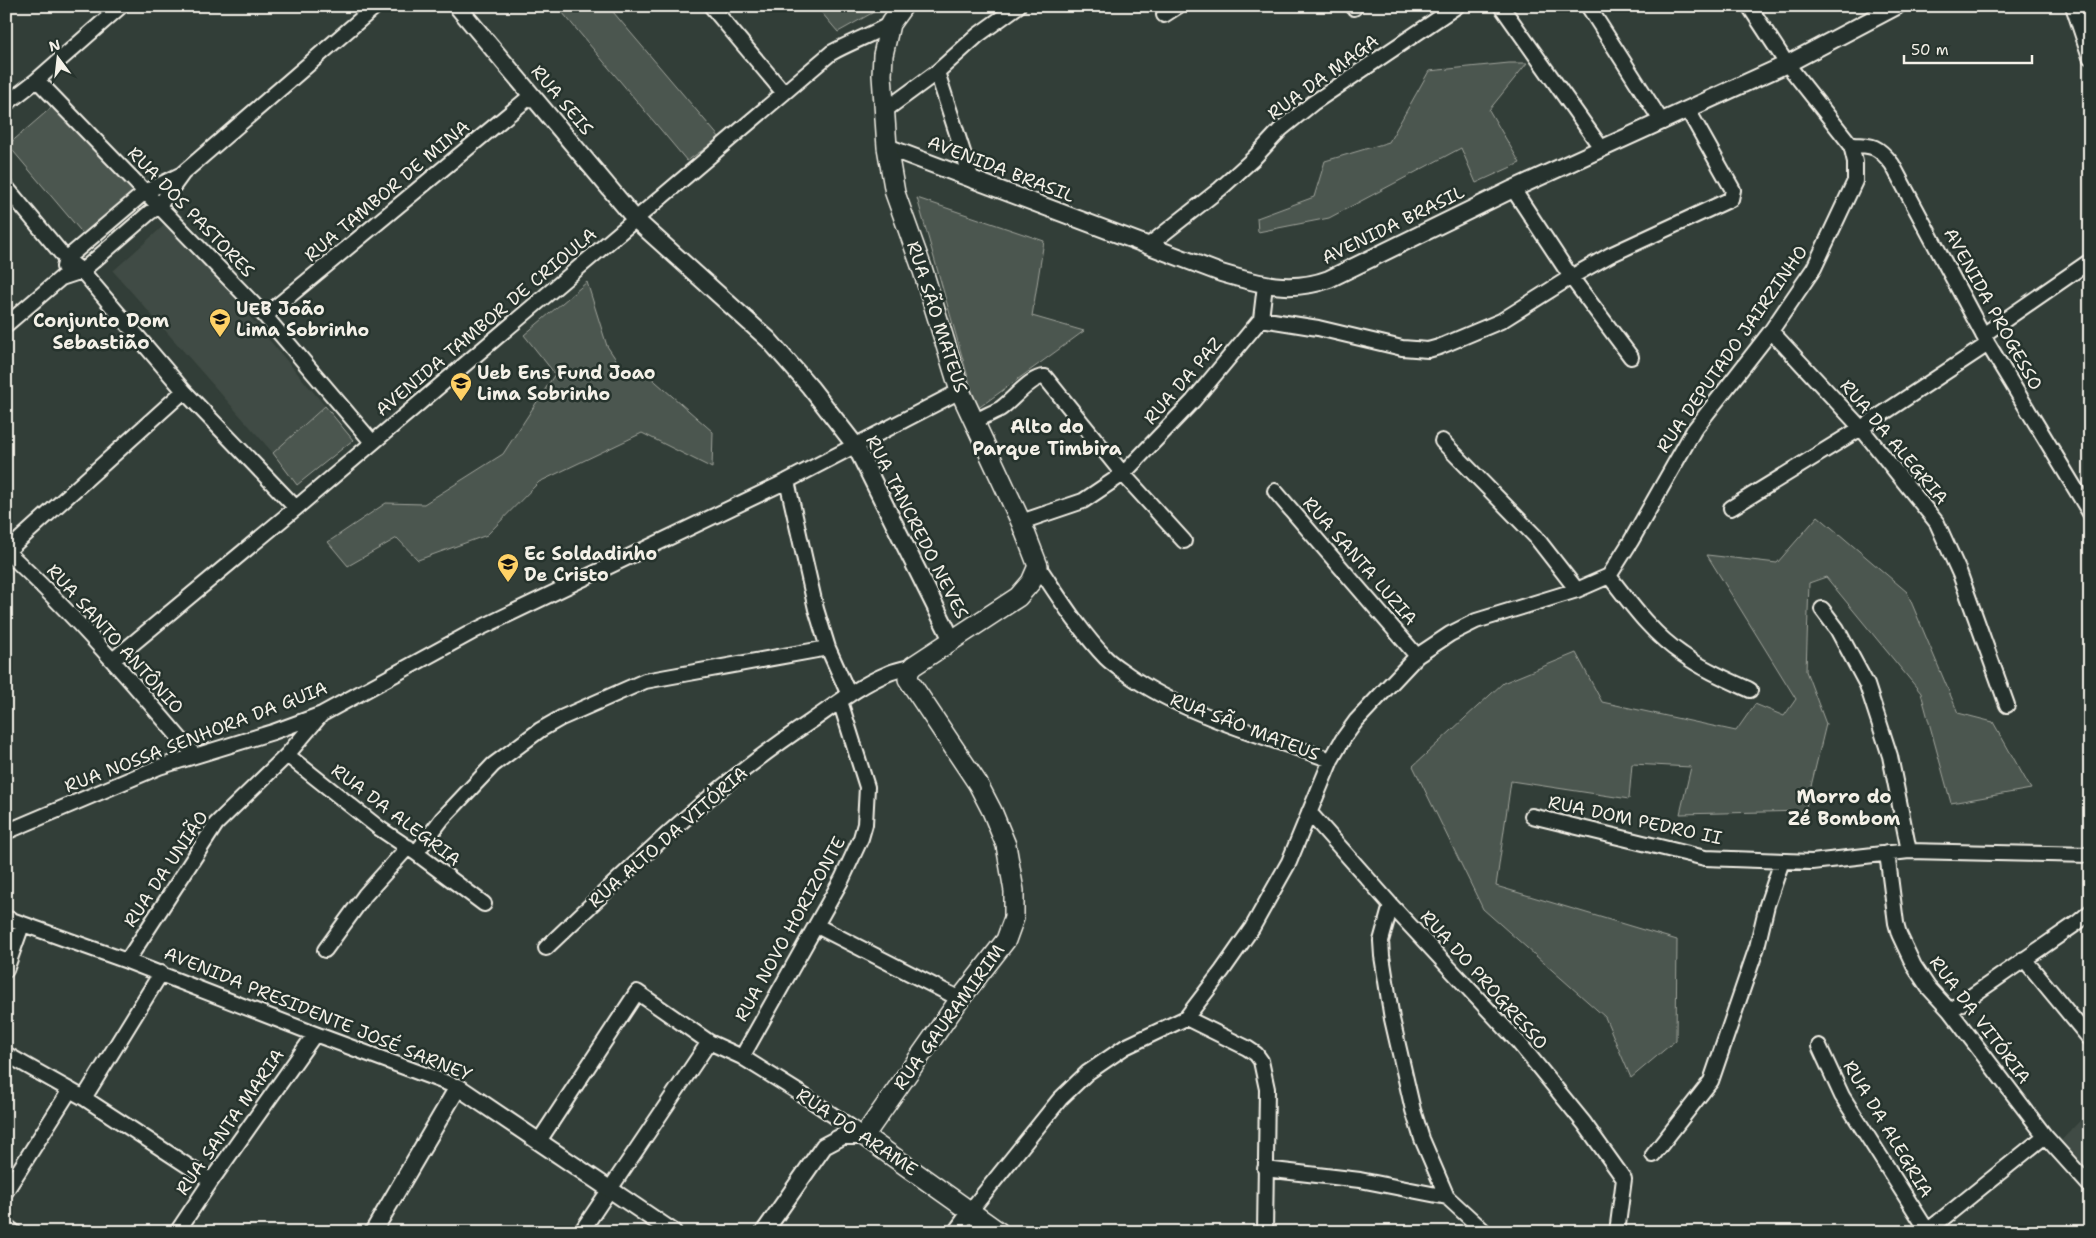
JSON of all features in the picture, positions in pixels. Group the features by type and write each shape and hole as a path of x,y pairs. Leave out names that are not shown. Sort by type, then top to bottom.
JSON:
{"main road":[{"path":"890,24 903,6"},
{"name":"RUA SÃO MATEUS","path":"890,24 883,55 882,75 887,147 895,193 923,271 960,390 1021,522 1038,566"},
{"name":"RUA ALTO DA VITÓRIA","path":"906,672 1018,597 1031,582 1038,566"},
{"name":"RUA GAURAMIRIM","path":"864,1136 960,999 1006,940 1014,918 1014,891 1006,845 992,811 978,784 906,672"},
{"name":"RUA DO ARAME","path":"864,1136 999,1232"}],"street":[{"path":"6,104 37,80 121,6"},
{"path":"61,278 66,259 145,192 182,173 376,6"},
{"name":"RUA SEIS","path":"457,6 636,220"},
{"path":"711,6 784,93"},
{"path":"884,111 936,72 978,35 1018,6"},
{"path":"1164,16 1178,6"},
{"name":"RUA DA MAGA","path":"1149,245 1220,189 1253,160 1281,129 1313,103 1457,6"},
{"path":"1501,6 1602,149"},
{"path":"1588,6 1662,122"},
{"name":"RUA DEPUTADO JAIRZINHO","path":"1608,576 1631,542 1694,430 1771,330 1814,268 1855,181 1855,162 1851,145 1787,64 1749,6"},
{"name":"AVENIDA BRASIL","path":"887,147 1221,273 1265,286 1307,285 1329,279 1514,190 1787,64 1897,6"},
{"path":"2073,6 2090,57"},
{"name":"AVENIDA TAMBOR DE CRIOULA","path":"113,660 296,508 831,53 890,24"},
{"path":"936,72 972,180"},
{"name":"RUA DOS PASTORES","path":"37,80 265,316 372,442"},
{"name":"RUA TAMBOR DE MINA","path":"265,316 532,95"},
{"path":"1265,286 1261,319 1318,328 1402,348 1428,350 1439,347 1501,321 1610,255 1733,198 1733,190 1688,110"},
{"name":"AVENIDA PROGESSO","path":"1851,145 1868,145 1882,151 1892,164 1985,339 2090,513"},
{"path":"6,324 61,278 82,271 159,206 182,173"},
{"path":"6,187 66,259 82,271 184,391 296,508"},
{"path":"1514,190 1571,277 1631,357"},
{"name":"RUA TANCREDO NEVES","path":"636,220 769,340 810,387 855,446 902,536 952,640"},
{"path":"1731,508 1861,428 2090,261"},
{"name":"RUA DA PAZ","path":"1021,522 1083,501 1123,474 1193,400 1261,319"},
{"name":"RUA DA ALEGRIA","path":"1771,330 1861,428 1937,523 1960,574 2007,705"},
{"path":"975,421 1001,408 1034,380 1042,376 1047,379 1123,474 1184,541"},
{"name":"RUA NOSSA SENHORA DA GUIA","path":"6,832 122,782 194,755 273,732 322,714 474,632 787,481 960,390"},
{"path":"6,551 184,391"},
{"path":"1442,440 1535,536 1577,590"},
{"name":"RUA NOVO HORIZONTE","path":"742,1057 842,879 861,838 865,824 867,787 845,698 816,609 787,481"},
{"name":"RUA SANTA LUZIA","path":"1275,491 1417,656"},
{"name":"RUA SANTO ANTÔNIO","path":"6,551 48,590 113,660 194,755"},
{"name":"RUA SÃO MATEUS","path":"1038,566 1080,628 1096,647 1107,659 1140,682 1163,697 1193,710 1331,760"},
{"path":"955,1232 1060,1099 1086,1073 1125,1047 1186,1018 1222,972 1252,928 1289,862 1331,760 1356,721 1417,656 1450,634 1476,621 1577,590 1608,576 1638,614 1679,652 1698,665 1750,690"},
{"path":"1822,609 1837,629 1868,685 1890,756 1909,850"},
{"path":"325,950 365,895 412,850 493,765 540,730 561,718 645,681 828,648"},
{"name":"RUA ALTO DA VITÓRIA","path":"546,948 644,854 710,795 785,738 845,698 885,675 906,672"},
{"name":"RUA DA UNIÃO","path":"127,961 216,824 286,755 322,714"},
{"name":"RUA DA ALEGRIA","path":"286,755 379,828 412,850 484,904"},
{"name":"RUA DO PROGRESSO","path":"1309,812 1391,905 1519,1043 1584,1123 1624,1179 1617,1232"},
{"name":"RUA DOM PEDRO II","path":"1532,816 1705,858 1812,862 1909,850 2090,855"},
{"name":"RUA DA VITÓRIA","path":"1887,853 1894,914 1899,934 1914,966 1928,987 1950,1011 2045,1136 2090,1186"},
{"path":"1653,1155 1711,1081 1757,947 1767,905 1782,861"},
{"path":"1391,905 1382,941 1382,956 1392,1019 1419,1132 1448,1197 1485,1232"},
{"path":"1950,1011 2090,912"},
{"name":"AVENIDA PRESIDENTE JOSÉ SARNEY","path":"6,918 127,961 458,1087 672,1232"},
{"path":"6,970 22,925"},
{"path":"817,926 960,999"},
{"path":"2024,959 2090,1039"},
{"path":"84,1098 161,974"},
{"path":"539,1141 637,992 709,1042 581,1232"},
{"path":"1186,1018 1247,1048 1256,1054 1261,1061 1267,1089 1265,1232"},
{"name":"RUA SANTA MARIA","path":"177,1232 315,1034"},
{"name":"RUA DO ARAME","path":"709,1042 742,1057 864,1136"},
{"name":"RUA DA ALEGRIA","path":"1819,1046 1842,1096 1926,1231"},
{"path":"6,1054 84,1098 211,1181"},
{"path":"372,1232 458,1087"},
{"path":"6,1192 70,1090"},
{"path":"764,1232 824,1146 842,1136 864,1136"},
{"path":"1926,1231 2045,1136"},
{"path":"1265,1169 1360,1180 1448,1197"},
{"path":"6,1226 14,1232"}],"shaded area":[{"path":"557,6 608,6 720,138 687,161"},
{"path":"816,6 879,6 881,8 838,32"},
{"path":"1527,63 1489,110 1520,163 1476,183 1461,148 1329,218 1258,232 1257,218 1314,197 1325,161 1389,142 1429,71"},
{"path":"60,100 140,193 85,236 8,145"},
{"path":"917,198 1044,241 1032,316 1084,331 977,409"},
{"name":"UEB João Lima Sobrinho","path":"169,221 325,406 273,453 113,271"},
{"path":"587,282 607,346 625,373 648,375 713,432 712,468 642,433 539,482 487,535 418,560 397,538 348,566 328,542 386,503 424,504 503,454 555,374 524,335"},
{"path":"325,406 353,440 297,485 273,453"},
{"path":"1818,516 1907,592 1958,713 1993,722 2031,789 1951,803 1921,693 1826,577 1809,583 1806,671 1826,724 1805,811 1680,814 1691,767 1632,764 1629,799 1511,781 1496,886 1677,940 1676,1040 1631,1078 1605,1017 1483,909 1413,766 1503,683 1576,653 1602,702 1736,731 1755,704 1784,716 1796,699 1707,555 1777,563"},
{"path":"2090,1110 2090,1176 2059,1143"}],"place":[{"name":"UEB João Lima Sobrinho","path":"220,338"},
{"name":"Ueb Ens Fund Joao Lima Sobrinho","path":"461,402"},
{"name":"Ec Soldadinho De Cristo","path":"508,583"}],"district":[{"name":"Conjunto Dom Sebastião","path":"101,331"},
{"name":"Alto do Parque Timbira","path":"1047,437"},
{"name":"Morro do Zé Bombom","path":"1844,807"}]}
